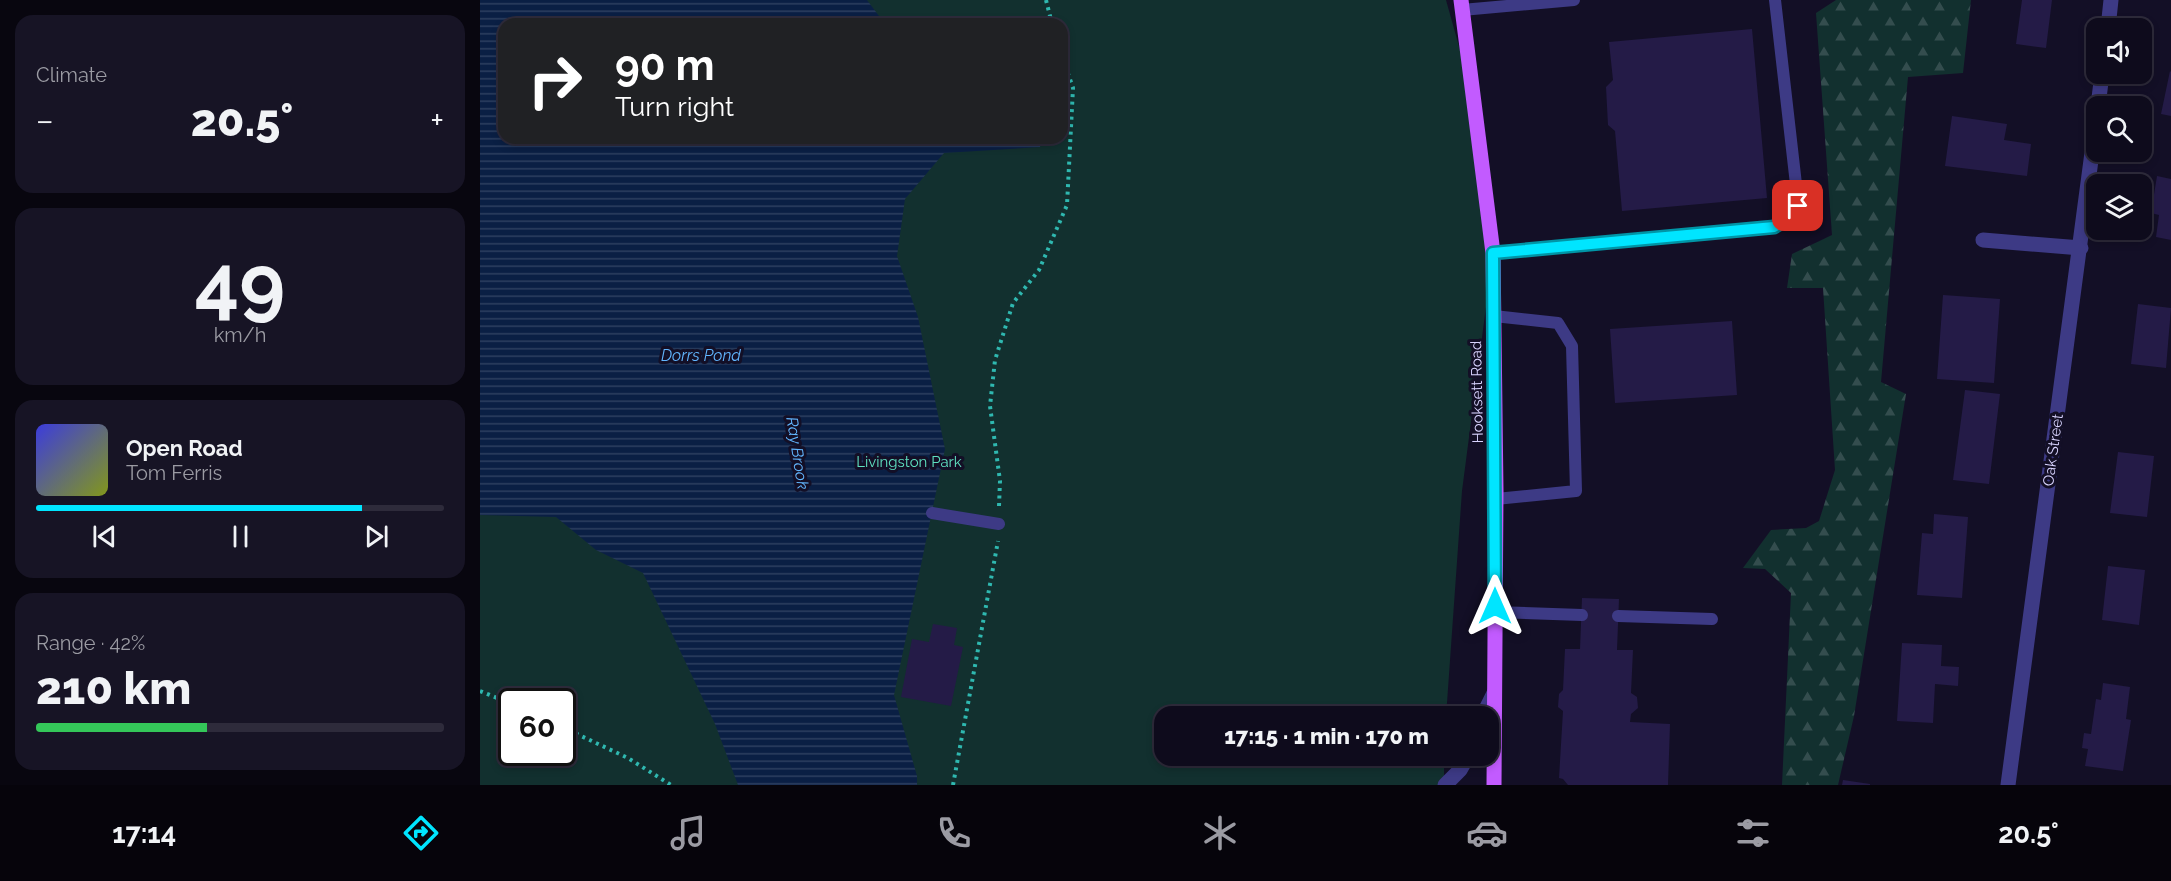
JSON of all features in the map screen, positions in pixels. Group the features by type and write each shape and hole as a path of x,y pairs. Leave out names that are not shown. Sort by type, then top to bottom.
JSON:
{"main road":[{"name":"Hooksett Road","path":"1461,5 1493,253 1496,499 1494,785"}],"street":[{"path":"2109,18 2111,0"},
{"name":"Oak Street","path":"2008,785 2091,162"},
{"path":"1983,240 2081,248"},
{"path":"1488,706 1494,693"},
{"path":"1445,785 1462,766"}],"lane":[{"path":"1461,5 1574,0"},
{"path":"1493,253 1757,229 1783,224 1791,217 1798,206 1775,0"},
{"path":"1494,316 1558,323 1572,346 1576,491 1496,499"},
{"path":"932,513 999,524"},
{"path":"1495,612 1582,615"},
{"path":"1618,616 1712,620"}],"path":[{"path":"1046,0 1050,18"},
{"path":"952,785 999,524 1000,481 990,406 995,360 1013,303 1039,270 1067,205 1073,88 1068,74"},
{"path":"480,691 498,698"},
{"path":"576,734 628,758 671,785"}],"green space":[{"name":"Livingston Park","path":"480,0 1446,0 1474,100 1493,253 1462,491 1447,706 1154,706 1154,766 1444,766 1444,785 480,785"},
{"path":"1836,0 1971,0 1963,73 1908,77 1881,382 1906,394 1854,716 1838,785 1782,785 1791,593 1765,569 1743,568 1771,530 1806,528 1819,521 1835,470 1823,288 1787,288 1792,254 1832,235 1816,13"}],"water":[{"name":"Dorrs Pond","path":"480,0 867,0 880,18 498,18 498,144 1041,144 1040,147 944,153 905,199 897,256 918,317 945,449 894,695 917,776 917,785 738,785 715,724 643,573 596,550 556,517 480,515"}],"building":[{"path":"2022,0 2052,0 2046,48 2016,44"},
{"path":"1752,29 1767,198 1622,211 1615,131 1608,125 1606,87 1613,80 1609,42"},
{"path":"2171,72 2171,116 2161,114"},
{"path":"1952,116 2007,124 2004,140 2031,144 2027,176 1945,166"},
{"path":"2157,176 2171,179 2171,240 2156,237 2159,215 2152,213"},
{"path":"1943,295 2000,299 1994,383 1937,379"},
{"path":"2138,304 2171,308 2166,368 2131,364"},
{"path":"1732,321 1737,395 1615,403 1610,329"},
{"path":"1965,390 2000,394 1989,484 1953,480"},
{"path":"2118,452 2154,456 2147,517 2110,513"},
{"path":"1934,514 1968,517 1962,598 1917,595 1922,533 1933,534"},
{"path":"2108,566 2145,570 2139,625 2102,620"},
{"path":"1582,598 1619,599 1617,650 1633,650 1631,693 1637,697 1638,708 1631,714 1630,722 1670,724 1668,785 1568,785 1559,778 1563,711 1558,707 1559,694 1563,690 1565,649 1580,649"},
{"path":"933,624 957,628 954,645 963,647 951,706 901,697 912,639 929,642"},
{"path":"1902,643 1942,645 1941,666 1959,667 1958,686 1935,684 1933,723 1897,721"},
{"path":"2103,683 2130,687 2126,719 2131,720 2123,771 2085,766 2088,749 2082,748 2084,733 2091,734 2096,699 2101,700"},
{"path":"1843,780 1870,784 1870,785 1842,785"}],"route":[{"path":"1495,606 1493,253 1774,227 1783,224 1798,206"}],"water label":[{"name":"Ray Brook","path":"798,453"}]}
